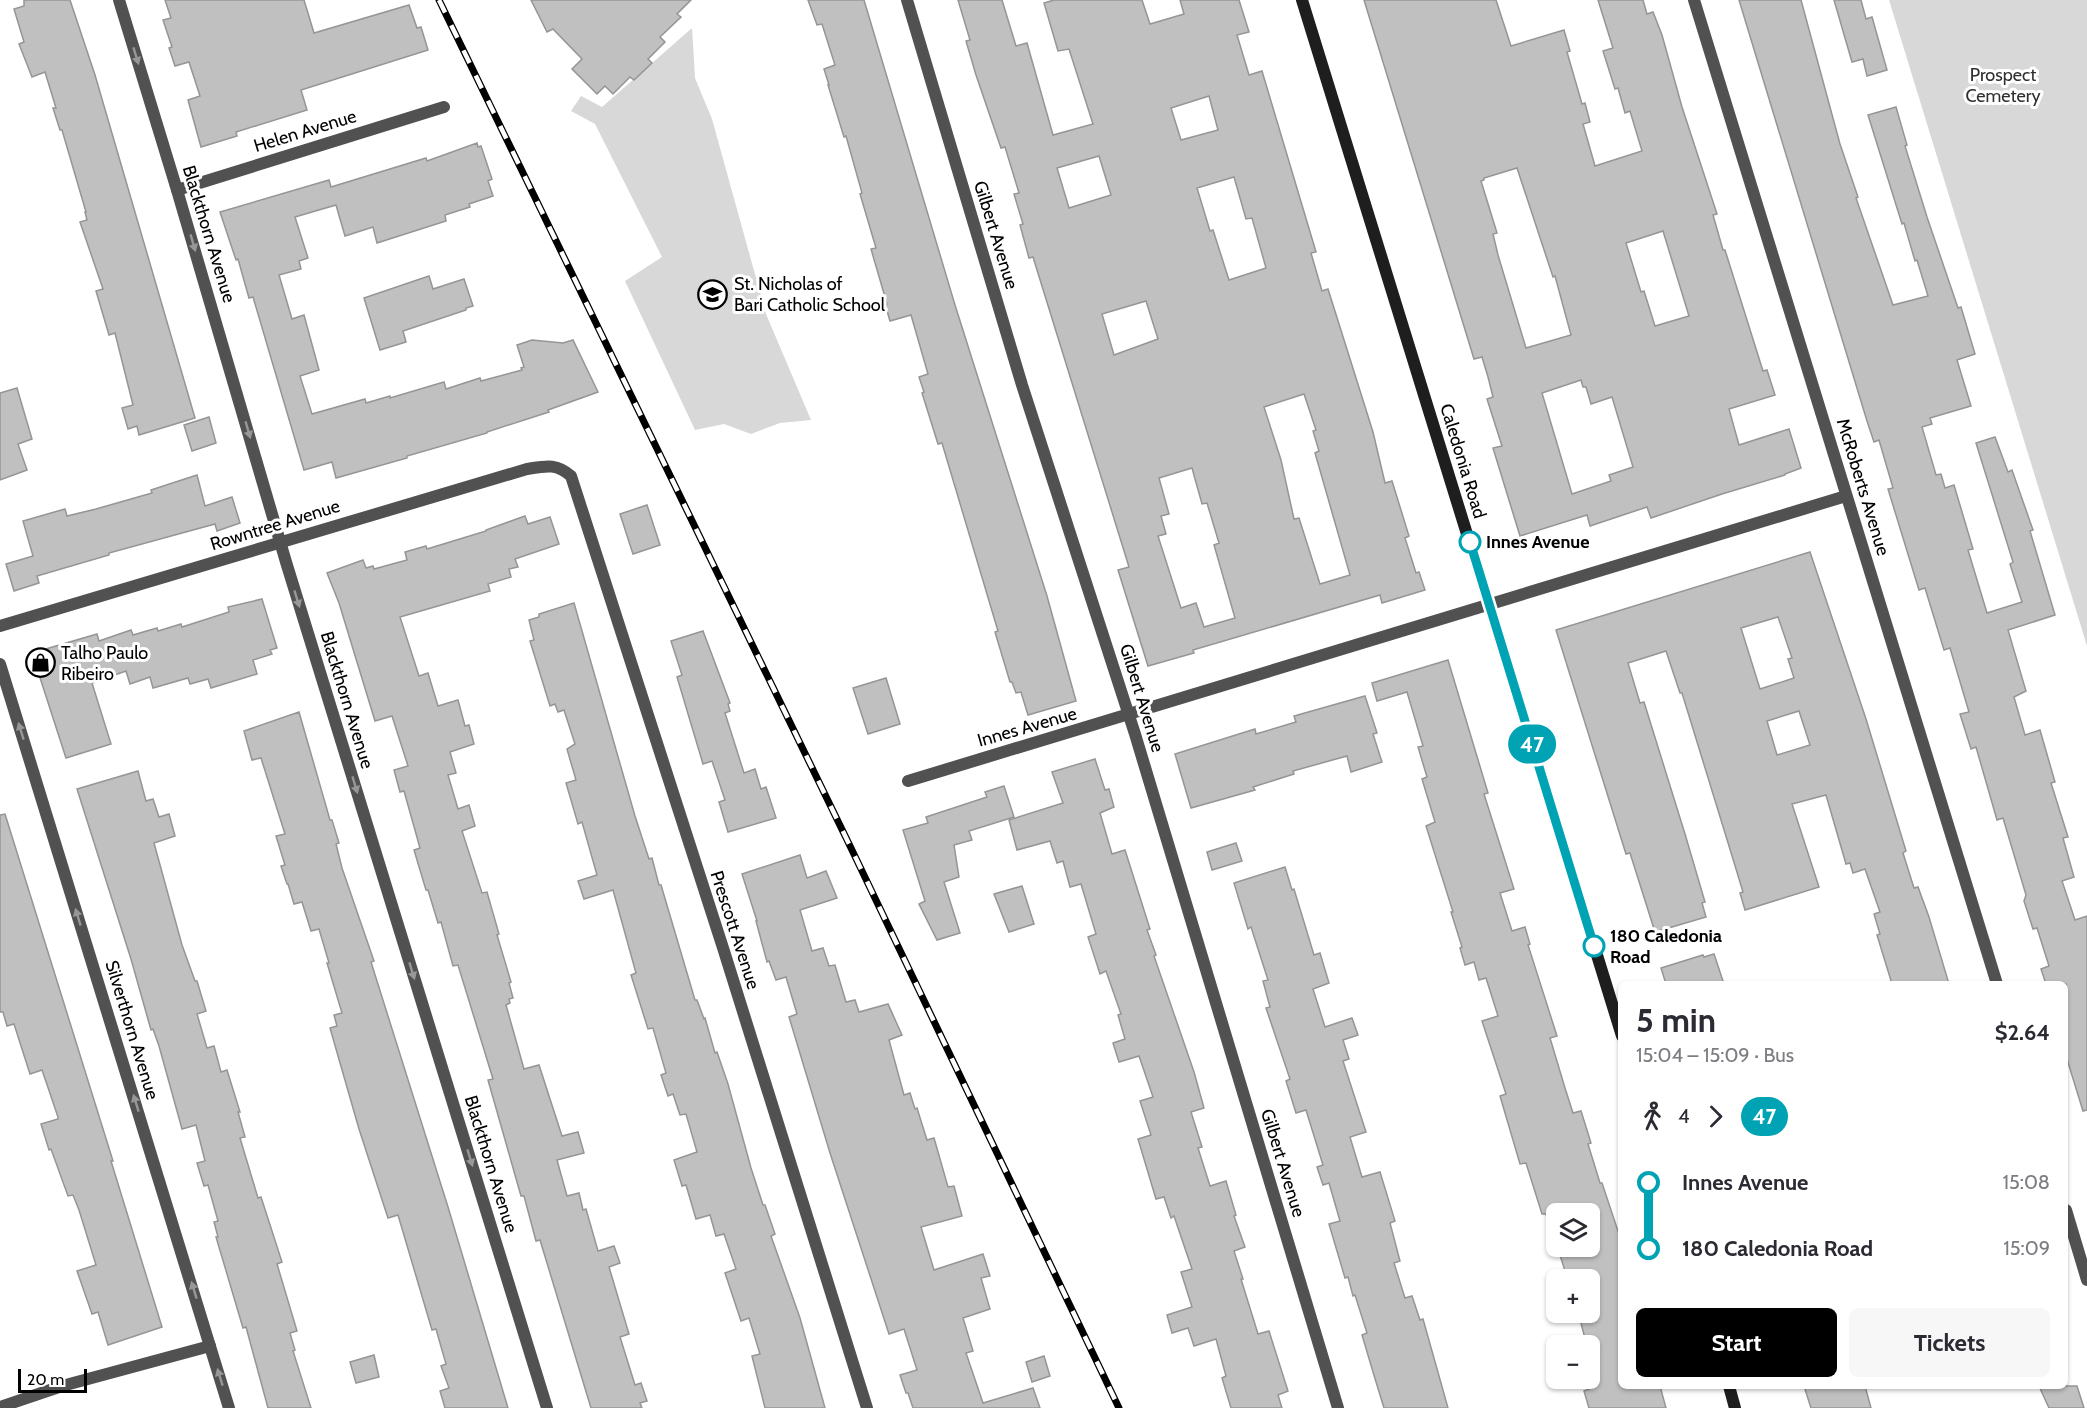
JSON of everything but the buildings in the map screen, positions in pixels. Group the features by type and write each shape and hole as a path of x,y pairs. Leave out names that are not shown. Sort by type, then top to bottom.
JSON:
{"street":[{"name":"Blackthorn Avenue","path":"119,0 281,542 547,1408"},
{"name":"Gilbert Avenue","path":"907,0 1022,385 1129,716 1338,1408"},
{"name":"Caledonia Road","path":"1302,0 1618,1023"},
{"name":"McRoberts Avenue","path":"1695,0 1996,981"},
{"name":"Helen Avenue","path":"177,190 444,107"},
{"name":"Rowntree Avenue","path":"0,626 527,469 545,466 561,468"},
{"name":"Prescott Avenue","path":"561,468 571,476 579,497 867,1408"},
{"name":"Innes Avenue","path":"908,781 1129,716 1846,496"},
{"name":"Silverthorn Avenue","path":"0,664 229,1408"},
{"path":"2068,1217 2087,1280"},
{"path":"0,1407 73,1383 210,1346"},
{"path":"1730,1389 1735,1408"}],"green space":[{"name":"Prospect Cemetery","path":"1889,0 2087,0 2087,646"},
{"path":"692,28 695,78 712,119 766,314 811,420 780,423 751,434 724,424 695,430 625,281 662,257 595,124 571,111 581,96 602,107"}],"railway":[{"path":"439,0 851,848 1119,1408"}],"bus line":[{"name":"47","path":"1470,542 1594,946"}],"place":[{"name":"St. Nicholas of Bari Catholic School","path":"713,294"},
{"name":"Innes Avenue","path":"1470,542"},
{"name":"Talho Paulo Ribeiro","path":"40,663"},
{"name":"180 Caledonia Road","path":"1594,946"}]}
